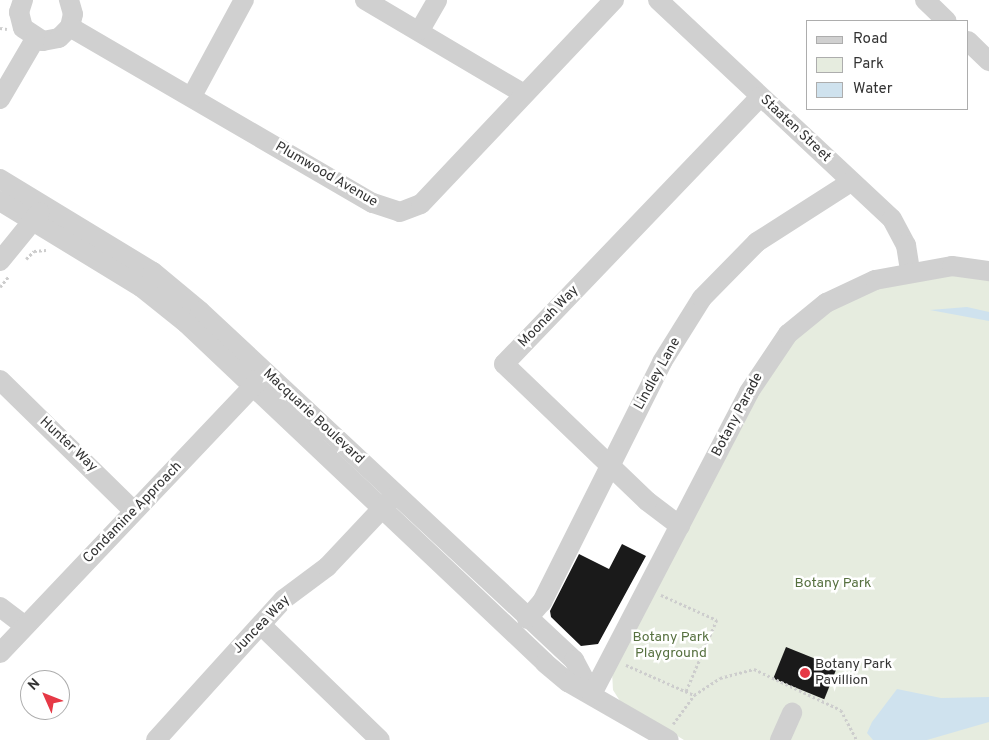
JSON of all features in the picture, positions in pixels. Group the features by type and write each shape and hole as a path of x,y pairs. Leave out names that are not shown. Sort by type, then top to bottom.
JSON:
{"street":[{"path":"23,0 20,20 35,39 51,41 70,27 73,14 69,0"},
{"path":"192,96 244,0"},
{"path":"365,0 420,30 524,94"},
{"path":"420,30 436,0"},
{"name":"Plumwood Avenue","path":"70,27 392,212 421,204 614,0"},
{"name":"Staaten Street","path":"658,0 892,219 906,245 910,270"},
{"path":"924,0 946,20"},
{"path":"0,99 35,39"},
{"path":"969,42 989,61"},
{"name":"Moonah Way","path":"680,526 610,464 504,364 760,97"},
{"name":"Macquarie Boulevard","path":"0,179 153,272 260,380 389,501 574,660 592,694"},
{"name":"Lindley Lane","path":"526,619 542,602 662,362 702,298 757,242 851,182"},
{"name":"Macquarie Boulevard","path":"0,201 141,287 260,380"},
{"path":"0,261 44,206"},
{"name":"Botany Parade","path":"592,694 749,392 788,334 847,291 910,270 952,266 989,271"},
{"name":"Hunter Way","path":"0,380 134,511"},
{"name":"Condamine Approach","path":"0,653 260,380"},
{"name":"Macquarie Boulevard","path":"389,501 545,663 592,694 669,735"},
{"name":"Juncea Way","path":"156,740 284,598 326,567 389,501"},
{"path":"0,607 25,626"},
{"path":"261,625 380,740"},
{"path":"780,740 792,712"}],"path":[{"path":"26,259 34,251 55,249"},
{"path":"656,592 717,620 686,692"},
{"path":"620,662 694,695"},
{"path":"669,735 694,695 720,678 754,668 841,710 857,740"}],"green space":[{"name":"Botany Park","path":"939,275 989,278 989,740 684,740 620,701 613,690 612,672 774,362 820,316 864,291"}],"water":[{"path":"967,307 989,312 989,321 930,310"},
{"path":"897,689 941,698 989,697 989,722 927,740 873,740 867,733 872,722"}],"building":[{"path":"622,544 646,556 598,644 581,646 551,617 550,611 579,554 609,569"},
{"name":"Botany Park Pavillion","path":"786,647 837,668 824,699 773,679"}],"place":[{"name":"Botany Park Pavillion","path":"805,673"}],"park label":[{"name":"Botany Park Playground","path":"671,646"}]}
